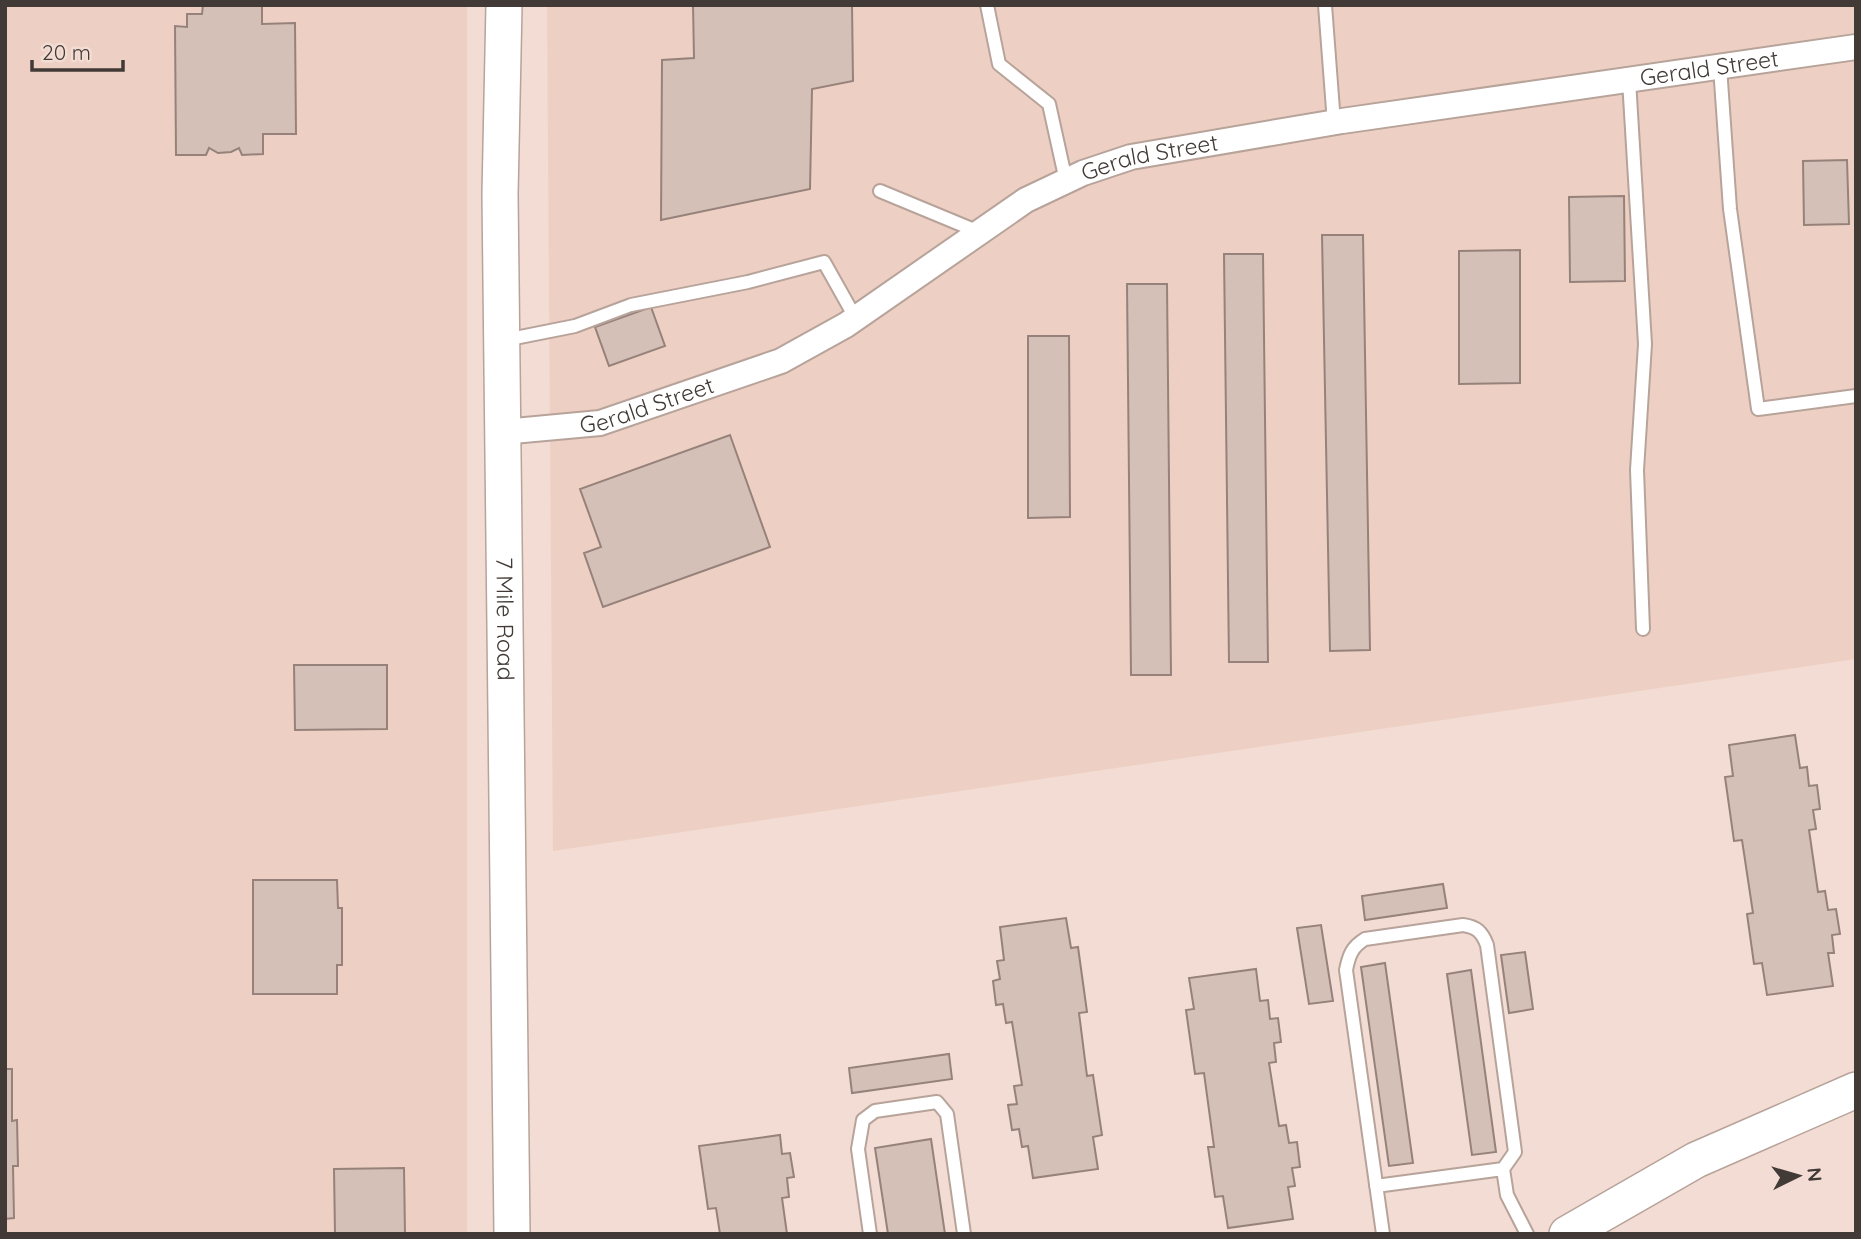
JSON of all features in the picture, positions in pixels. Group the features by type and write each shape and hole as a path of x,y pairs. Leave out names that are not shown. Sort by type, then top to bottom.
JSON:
{"street":[{"name":"7 Mile Road","path":"504,5 502,341 512,1234"},
{"name":"Gerald Street","path":"503,432 600,423 781,360 856,318 1026,200 1131,156 1334,123 1856,47"},
{"path":"1567,1234 1696,1160 1856,1090"}],"lane":[{"path":"987,5 999,64 1049,104 1066,181"},
{"path":"1325,5 1334,123"},
{"path":"1720,66 1730,209 1758,409 1856,396"},
{"path":"1629,80 1645,344 1637,470 1643,629"},
{"path":"880,191 979,232"},
{"path":"502,341 575,326 631,305 748,282 824,262 856,318"},
{"path":"1383,1234 1346,970 1349,956 1354,946 1365,939 1450,926 1475,927 1483,934 1487,945 1515,1152 1503,1169 1507,1195 1527,1234"},
{"path":"870,1234 858,1149 863,1120 875,1111 937,1102 947,1114 964,1234"},
{"path":"1376,1186 1503,1169"}],"shaded area":[{"path":"5,5 467,5 467,1234 5,1234"},
{"path":"547,5 1856,5 1856,659 553,851"}],"building":[{"path":"203,5 262,5 262,24 295,23 296,134 263,134 263,154 242,155 239,148 218,153 209,148 206,155 176,155 175,26 187,27 187,14 202,14"},
{"path":"693,5 852,5 853,81 812,89 810,189 661,220 662,60 694,58"},
{"path":"1847,160 1849,224 1804,225 1803,161"},
{"path":"1624,196 1625,281 1570,282 1569,197"},
{"path":"1322,235 1363,235 1370,650 1330,651"},
{"path":"1520,250 1520,383 1459,384 1459,251"},
{"path":"1224,254 1263,254 1268,662 1229,662"},
{"path":"1127,284 1167,284 1171,675 1131,675"},
{"path":"651,307 665,346 609,366 595,327"},
{"path":"1028,336 1069,336 1070,517 1028,518"},
{"path":"730,435 770,547 603,607 584,553 601,547 580,489"},
{"path":"294,665 387,665 387,729 295,730"},
{"path":"1795,735 1800,768 1807,767 1809,786 1817,785 1820,809 1813,810 1816,829 1809,830 1818,892 1825,891 1828,910 1836,909 1840,934 1832,935 1834,953 1828,953 1833,986 1767,995 1762,963 1754,964 1747,914 1753,913 1742,840 1734,841 1725,777 1733,776 1729,745"},
{"path":"253,880 337,880 338,908 342,908 342,965 337,965 337,994 253,994"},
{"path":"1443,884 1447,908 1365,920 1362,896"},
{"path":"1066,918 1071,948 1078,947 1087,1012 1079,1013 1087,1076 1093,1075 1102,1135 1093,1137 1098,1169 1033,1178 1028,1146 1022,1147 1019,1129 1012,1130 1008,1105 1017,1104 1014,1086 1022,1085 1012,1022 1006,1023 1003,1004 996,1005 993,981 1000,979 997,961 1004,960 1000,927"},
{"path":"1321,925 1333,1001 1309,1004 1297,928"},
{"path":"1525,952 1533,1009 1509,1013 1501,955"},
{"path":"1385,963 1413,1163 1389,1166 1361,967"},
{"path":"1256,969 1260,1001 1268,1000 1270,1019 1278,1018 1281,1042 1274,1043 1276,1062 1269,1063 1279,1126 1286,1125 1289,1143 1297,1142 1300,1167 1292,1168 1295,1186 1288,1187 1293,1219 1228,1228 1223,1196 1215,1197 1208,1147 1214,1147 1204,1073 1195,1074 1186,1010 1194,1009 1189,978"},
{"path":"1471,970 1496,1152 1472,1155 1447,974"},
{"path":"949,1054 952,1079 852,1093 849,1068"},
{"path":"5,1069 12,1069 12,1121 17,1120 18,1166 13,1166 14,1218 5,1219"},
{"path":"780,1135 782,1154 790,1153 794,1177 787,1178 789,1197 782,1198 787,1234 720,1234 716,1208 708,1209 699,1146"},
{"path":"931,1139 945,1234 888,1234 875,1148"},
{"path":"404,1168 405,1234 335,1234 334,1169"}]}
